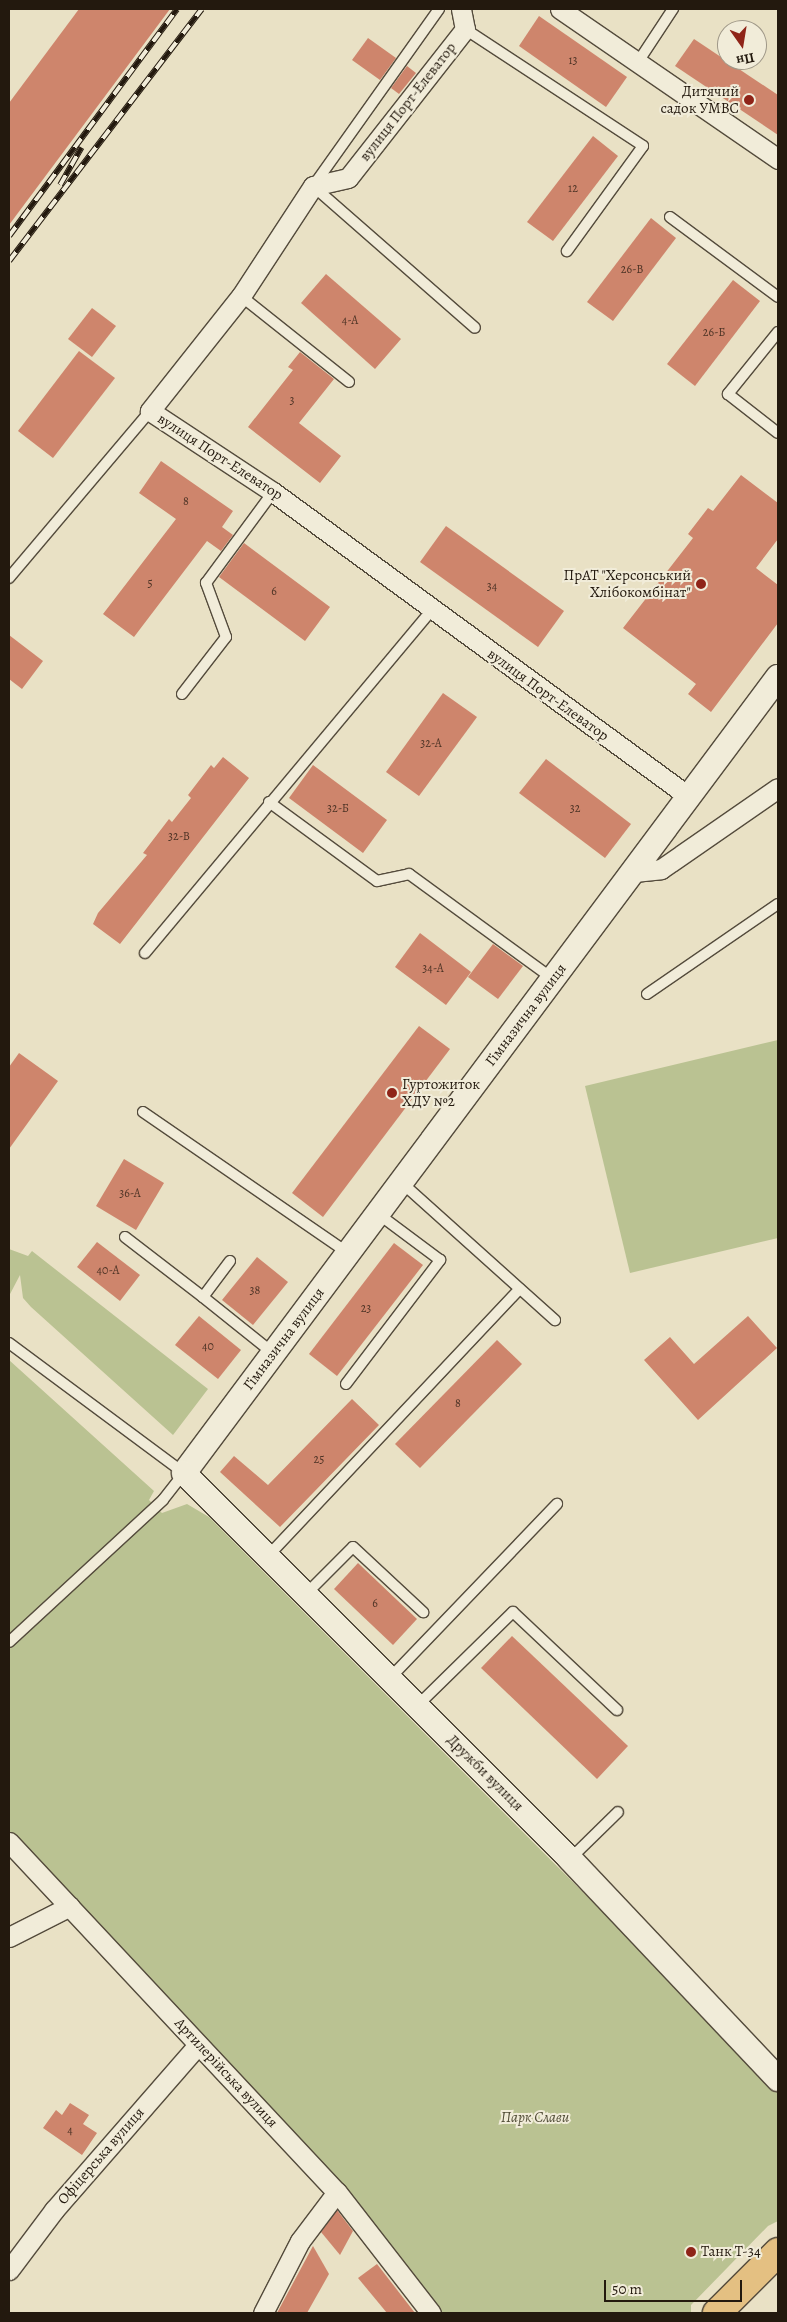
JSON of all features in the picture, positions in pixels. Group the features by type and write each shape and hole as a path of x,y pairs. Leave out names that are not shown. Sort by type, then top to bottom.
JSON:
{"main road":[{"path":"717,2313 778,2252"}],"street":[{"name":"вулиця Порт-Елеватор","path":"461,9 465,29 348,178 313,186 241,296 150,411 273,492 688,796"},
{"path":"560,9 778,159"},
{"name":"Гімназична вулиця","path":"184,1473 778,677"},
{"path":"634,872 661,869 778,788"},
{"name":"Дружби вулиця","path":"184,1473 570,1859 778,2079"},
{"name":"Артилерійська вулиця","path":"9,1842 337,2192 431,2313"},
{"path":"9,1937 70,1906"},
{"name":"Офіцерська вулиця","path":"9,2270 54,2210 198,2045"},
{"path":"263,2313 300,2241 337,2192"}],"lane":[{"path":"439,9 313,186 475,328"},
{"path":"638,62 673,9"},
{"path":"465,29 643,146 567,251"},
{"path":"670,217 778,297"},
{"path":"241,296 349,382"},
{"path":"778,332 728,394 778,433"},
{"path":"9,578 150,411"},
{"path":"182,694 226,638 206,583 273,492"},
{"path":"145,953 269,802 432,610"},
{"path":"269,802 377,881 409,874 553,979"},
{"path":"647,994 778,904"},
{"path":"143,1112 348,1253"},
{"path":"401,1182 555,1320"},
{"path":"346,1384 440,1260 377,1213"},
{"path":"125,1238 273,1353"},
{"path":"203,1297 230,1261"},
{"path":"268,1556 520,1288"},
{"path":"9,1343 184,1473 163,1500 9,1642"},
{"path":"391,1678 557,1504"},
{"path":"306,1594 353,1547 422,1612"},
{"path":"418,1705 513,1612 617,1710"},
{"path":"570,1859 618,1812"}],"green space":[{"path":"778,1040 778,1238 630,1273 585,1086"},
{"path":"9,1249 28,1256 32,1251 208,1389 173,1435 31,1307 23,1298 20,1275 9,1296"},
{"name":"Парк Слави","path":"9,1360 154,1491 149,1500 162,1513 187,1504 209,1517 778,2088 778,2221 768,2226 691,2305 691,2313 439,2313 85,1909 9,1831"}],"building":[{"path":"79,9 170,9 9,225 9,103"},
{"path":"539,16 627,77 606,107 519,46"},
{"path":"368,38 396,58 380,80 352,60"},
{"path":"694,39 717,54 717,70 740,70 778,95 778,135 675,66"},
{"path":"407,66 416,73 399,94 391,88"},
{"path":"593,136 618,156 553,241 527,222"},
{"path":"651,218 676,238 613,321 587,302"},
{"path":"326,274 401,339 375,369 301,303"},
{"path":"733,280 760,301 695,386 667,364"},
{"path":"92,308 116,326 92,357 68,339"},
{"path":"79,351 115,378 53,458 18,431"},
{"path":"300,352 334,379 299,423 341,456 320,483 248,427 293,370 288,367"},
{"path":"161,461 233,511 222,527 233,535 221,551 207,541 134,637 103,614 176,519 139,493"},
{"name":"ПрАТ \"Херсонський Хлібокомбінат\"","path":"741,475 778,503 778,539 756,568 778,585 778,623 711,712 688,694 696,684 623,628 693,538 688,534 708,508 713,511"},
{"path":"446,526 564,611 538,647 420,562"},
{"path":"244,543 330,607 305,641 219,577"},
{"path":"9,635 43,661 22,689 9,679"},
{"path":"443,693 477,717 419,796 386,772"},
{"path":"223,757 249,778 120,944 93,924 98,913 147,855 143,853 169,819 172,822 191,798 188,795 211,765 214,768"},
{"path":"546,759 631,824 605,858 519,793"},
{"path":"313,765 387,820 363,853 289,798"},
{"path":"420,933 471,972 446,1005 395,967"},
{"path":"493,944 523,966 498,999 468,977"},
{"name":"Гуртожиток ХДУ №2","path":"419,1026 450,1049 323,1217 292,1193"},
{"path":"19,1053 58,1081 9,1149 9,1067"},
{"path":"124,1159 164,1183 136,1230 96,1206"},
{"path":"97,1242 140,1275 120,1301 77,1267"},
{"path":"394,1243 423,1265 337,1376 309,1354"},
{"path":"257,1257 288,1282 253,1325 222,1300"},
{"path":"199,1316 241,1350 218,1379 175,1345"},
{"path":"748,1316 777,1348 698,1420 644,1360 670,1337 694,1364"},
{"path":"497,1340 522,1364 420,1468 395,1444"},
{"path":"352,1399 379,1425 280,1527 220,1472 234,1456 268,1485"},
{"path":"358,1563 417,1619 393,1645 334,1589"},
{"path":"512,1636 628,1746 597,1779 481,1668"},
{"path":"70,2103 89,2115 83,2124 97,2133 82,2155 43,2128 56,2110 62,2115"},
{"path":"337,2210 353,2231 340,2255 321,2232"},
{"path":"313,2246 329,2274 307,2313 277,2313"},
{"path":"377,2264 415,2313 387,2313 358,2278"}],"railway":[{"path":"9,236 177,9"},
{"path":"9,261 202,9"},
{"path":"60,185 81,148"}],"place":[{"name":"Дитячий садок УМВС","path":"749,100"},
{"name":"ПрАТ \"Херсонський Хлібокомбінат\"","path":"701,584"},
{"name":"Гуртожиток ХДУ №2","path":"392,1093"},
{"name":"Танк Т-34","path":"691,2252"}]}
